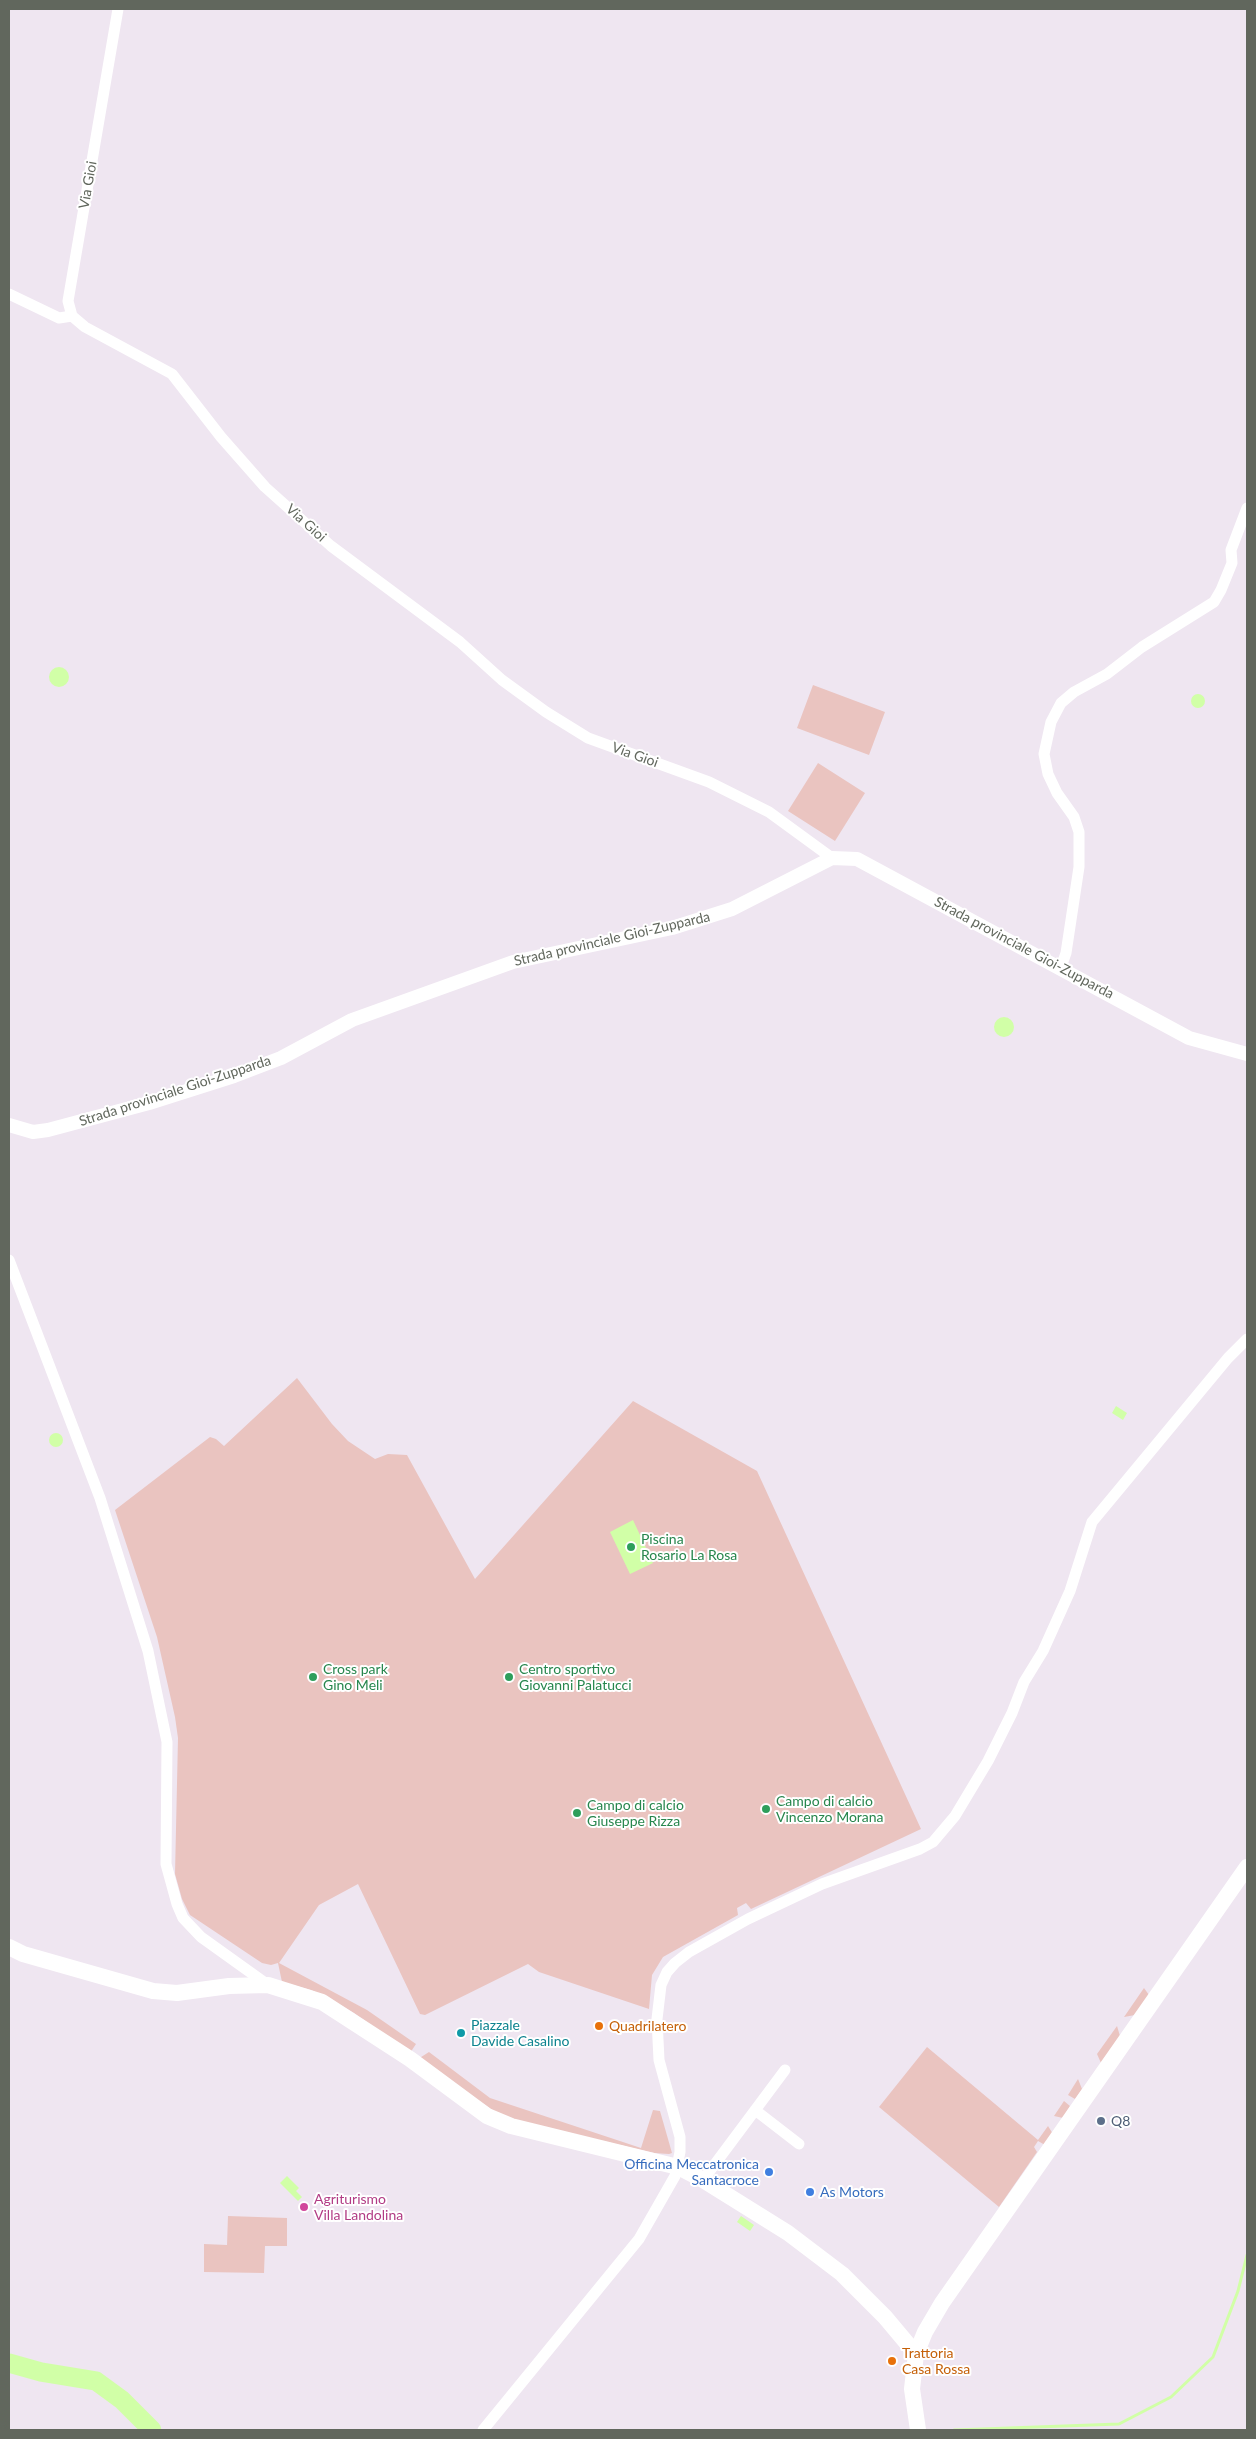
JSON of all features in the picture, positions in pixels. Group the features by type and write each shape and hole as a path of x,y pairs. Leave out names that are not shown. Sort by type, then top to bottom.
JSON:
{"main road":[{"path":"918,2430 912,2389 916,2354 925,2332 942,2303 1247,1867"},
{"path":"9,1947 24,1954 154,1991 177,1993 229,1986 268,1985 322,2002 343,2014 487,2116 511,2126 678,2167 703,2180 788,2233 842,2274 885,2317 916,2354"}],"street":[{"name":"Via Gioi","path":"118,9 68,301 72,316 85,327 172,374 221,437 272,493 332,546 460,642 502,680 546,712 588,738 709,782 769,812 832,858"},
{"path":"9,294 60,318 72,316"},
{"path":"1061,967 1066,952 1079,867 1079,832 1074,817 1057,793 1048,774 1044,754 1051,722 1061,703 1074,692 1107,674 1142,648 1214,602 1222,590 1232,563 1231,550 1247,508"},
{"name":"Strada provinciale Gioi-Zupparda","path":"9,1125 32,1132 48,1130 149,1103 234,1076 281,1058 352,1020 512,962 672,928 732,910 832,858 857,859 1061,967 1189,1038 1247,1054"},
{"path":"9,1260 100,1498 148,1651 166,1742 166,1864 177,1904 183,1918 202,1936 268,1985"},
{"path":"483,2430 639,2240 678,2167 680,2136 660,2060 658,2028 661,1985 667,1972 675,1962 689,1952 748,1920 822,1884 920,1849 933,1842 955,1816 988,1761 1012,1714 1024,1682 1043,1651 1070,1590 1092,1522 1228,1358 1247,1339"},
{"path":"703,2180 785,2070"},
{"path":"755,2110 799,2144"}],"shaded area":[{"path":"59,667 66,670 69,677 66,684 59,687 52,684 49,677 52,670"},
{"path":"813,685 885,712 869,755 797,728"},
{"path":"1195,694 1201,694 1205,701 1201,708 1195,708 1191,704 1191,698"},
{"path":"818,763 865,793 835,841 788,811"},
{"path":"1004,1017 1011,1020 1014,1027 1011,1034 1004,1037 997,1034 994,1027 997,1020"},
{"name":"Centro sportivo Giovanni Palatucci","path":"297,1378 332,1424 348,1441 375,1459 388,1454 407,1455 475,1579 633,1401 757,1471 921,1829 751,1909 746,1903 737,1908 738,1915 663,1957 652,1975 649,2009 539,1972 528,1964 425,2015 420,2014 358,1884 319,1905 279,1963 367,2010 416,2044 410,2053 354,2013 330,1999 311,1990 282,1982 278,1963 271,1965 262,1963 190,1915 182,1899 175,1874 178,1738 175,1717 157,1637 115,1510 210,1437 216,1439 224,1446"},
{"path":"1116,1406 1127,1413 1123,1420 1112,1413"},
{"path":"53,1433 59,1433 63,1440 59,1447 53,1447 49,1443 49,1437"},
{"name":"Piscina Rosario La Rosa","path":"633,1520 653,1563 630,1574 610,1532"},
{"path":"1144,1988 1149,1995 1135,2015 1124,2017"},
{"path":"1117,2026 1120,2036 1101,2063 1097,2054"},
{"path":"927,2047 1038,2140 1048,2126 1053,2134 1045,2145 1038,2141 1034,2147 1037,2152 999,2207 879,2107"},
{"path":"429,2052 490,2098 641,2148 653,2110 660,2111 672,2153 654,2153 504,2118 418,2059"},
{"path":"1078,2079 1082,2089 1075,2099 1068,2095"},
{"path":"1064,2101 1070,2106 1063,2118 1054,2116"},
{"path":"287,2176 299,2188 296,2191 302,2197 298,2201 280,2183"},
{"path":"228,2216 287,2218 287,2246 265,2246 264,2273 204,2272 204,2244 227,2245"},
{"path":"741,2216 754,2225 750,2231 737,2222"}],"waterway":[{"path":"954,2430 1119,2424 1171,2397 1213,2357 1238,2291 1247,2255"},
{"path":"9,2363 41,2372 96,2381 122,2400 152,2430"}],"place":[{"name":"Piscina Rosario La Rosa","path":"631,1547"},
{"name":"Cross park Gino Meli","path":"313,1677"},
{"name":"Centro sportivo Giovanni Palatucci","path":"509,1677"},
{"name":"Campo di calcio Vincenzo Morana","path":"766,1809"},
{"name":"Campo di calcio Giuseppe Rizza","path":"577,1813"},
{"name":"Quadrilatero","path":"599,2026"},
{"name":"Piazzale Davide Casalino","path":"461,2033"},
{"name":"Q8","path":"1101,2121"},
{"name":"Officina Meccatronica Santacroce","path":"769,2172"},
{"name":"As Motors","path":"810,2192"},
{"name":"Agriturismo Villa Landolina","path":"304,2207"},
{"name":"Trattoria Casa Rossa","path":"892,2361"}]}
